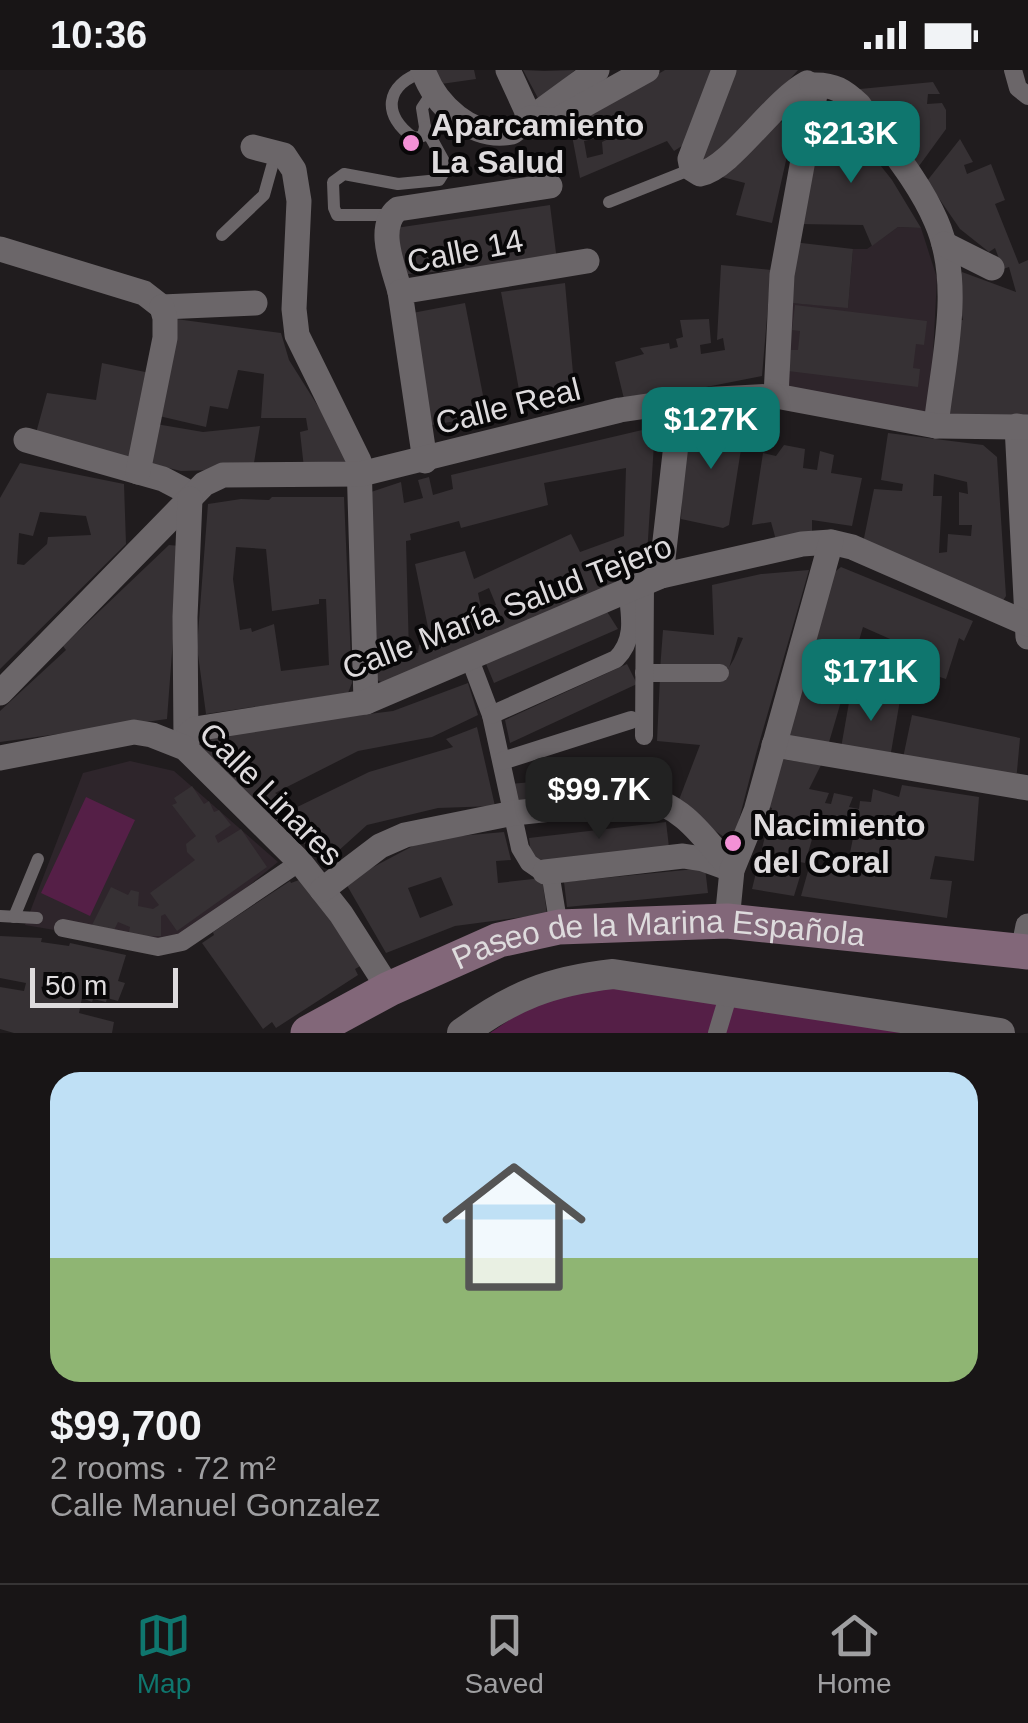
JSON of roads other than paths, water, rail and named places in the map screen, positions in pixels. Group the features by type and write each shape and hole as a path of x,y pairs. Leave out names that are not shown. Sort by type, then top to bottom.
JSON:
{"main road":[{"name":"Paseo de la Marina Española","path":"308,1033 388,989 498,940 559,927 728,922 1026,943"}],"street":[{"path":"508,70 530,118"},
{"path":"426,78 462,120 501,134 512,132 598,70"},
{"path":"530,118 555,121 646,70"},
{"path":"724,70 690,158 692,168 700,174 708,172 792,92 816,77"},
{"path":"1013,70 1018,88 1028,96"},
{"path":"816,77 844,91 859,105 924,200 944,244 951,292 936,426"},
{"path":"776,396 782,275 816,77"},
{"path":"264,149 291,162 299,200 294,309 298,335 354,450 361,474 366,702"},
{"path":"400,292 386,230 390,215 407,206 550,186"},
{"path":"944,244 992,268"},
{"path":"1,249 144,293 162,307 256,303"},
{"name":"Calle 14","path":"425,461 400,292 587,262"},
{"path":"138,472 165,338 162,307"},
{"name":"Calle Real","path":"0,693 204,484 223,475 361,474 620,410 681,401 776,396 936,426 1022,426"},
{"path":"491,715 616,659 624,651 644,583 681,401"},
{"path":"1022,426 1028,637"},
{"path":"26,440 174,483 190,499 185,618 186,744"},
{"path":"728,922 732,870 756,811 831,542"},
{"name":"Calle María Salud Tejero","path":"186,744 196,729 366,702 644,583 802,544 831,542 852,548 1027,624"},
{"path":"644,583 644,736"},
{"path":"469,657 491,715 523,856 545,872 553,886 559,927"},
{"path":"644,673 720,672"},
{"path":"502,761 631,720"},
{"name":"Calle Linares","path":"0,758 115,733 152,734 186,744 300,862 341,914 388,989"},
{"path":"774,745 1028,788"},
{"path":"322,890 380,846 405,834 514,813 642,799 659,800 674,807 732,870"},
{"path":"545,872 683,856 703,858 732,870"},
{"path":"63,928 158,948 182,942 300,862"},
{"path":"462,1033 508,1001 584,978 613,974 1000,1033"},
{"path":"717,1033 729,993"}],"lane":[{"path":"390,215 337,215 334,182 344,174 398,184 439,180 446,166 426,127 422,108 426,78 412,75 399,87 391,106 398,127 414,138 423,136 426,127"},
{"path":"222,235 264,195 264,149"},
{"path":"609,202 692,168"},
{"path":"37,918 7,916 38,860"}],"place":[{"name":"Aparcamiento La Salud","path":"411,143"},
{"name":"Nacimiento del Coral","path":"733,843"}]}
